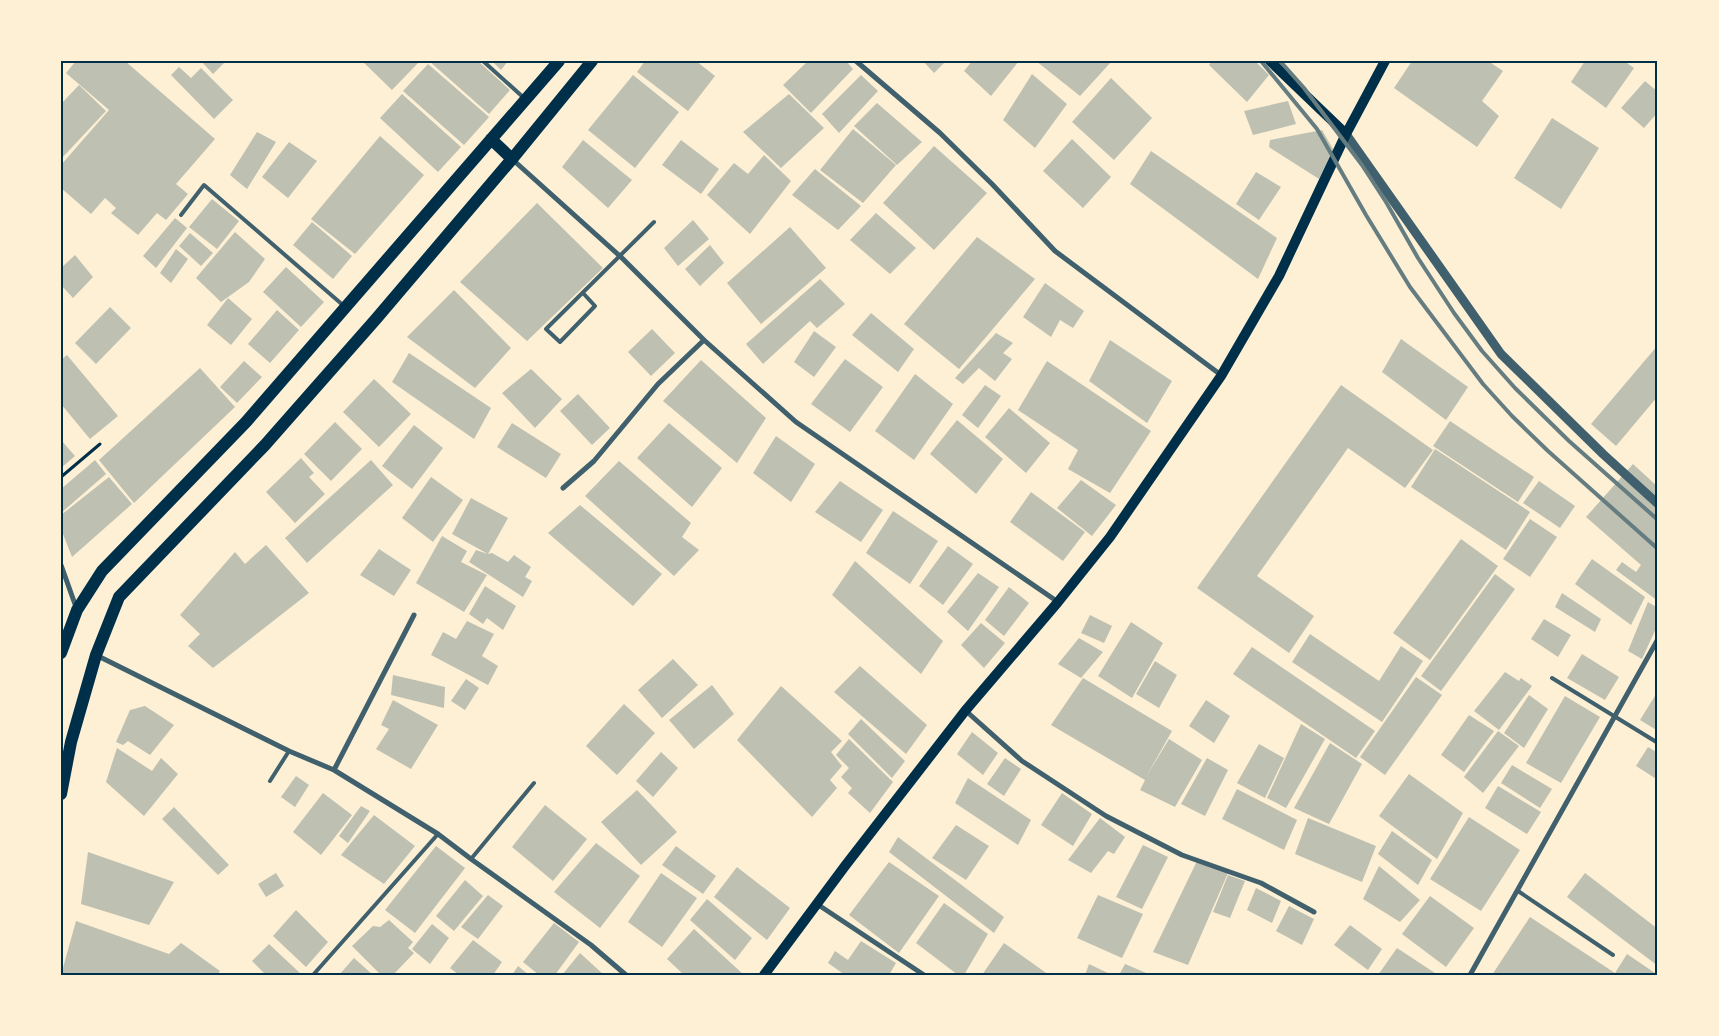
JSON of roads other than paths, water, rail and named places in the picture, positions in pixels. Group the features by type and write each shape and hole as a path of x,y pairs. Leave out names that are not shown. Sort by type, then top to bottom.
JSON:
{"main road":[{"path":"61,653 77,610 102,571 246,422 559,61"},
{"path":"61,794 71,742 96,655 119,597 272,437 383,311 592,61"},
{"path":"1270,61 1346,134"},
{"path":"764,975 965,711 1058,602 1110,537 1221,376 1278,276 1346,134 1385,61"},
{"path":"491,140 512,159"}],"street":[{"path":"856,61 940,133 992,184 1055,252 1221,376"},
{"path":"1346,134 1501,354 1658,504"},
{"path":"512,159 621,257 704,340 796,422 1058,602"},
{"path":"563,488 594,461 658,384 704,340"},
{"path":"61,565 77,610"},
{"path":"334,770 414,615"},
{"path":"1470,975 1658,639"},
{"path":"96,655 289,751 334,770 438,834 591,945 626,975"},
{"path":"965,711 1022,761 1106,816 1182,855 1261,883 1314,912"},
{"path":"817,904 924,975"}],"lane":[{"path":"484,61 526,100"},
{"path":"181,215 204,185 346,307"},
{"path":"583,293 595,306 560,342 546,329 583,293 621,257 654,222"},
{"path":"1552,678 1658,743"},
{"path":"270,781 289,751"},
{"path":"471,859 534,783"},
{"path":"313,975 438,834"},
{"path":"1518,891 1613,955"}],"railway":[{"path":"1261,61 1317,129 1410,287 1483,384 1548,451 1658,549"},
{"path":"1280,61 1304,88 1362,165 1418,258 1454,313 1482,351 1515,388 1569,441 1658,520"}]}
